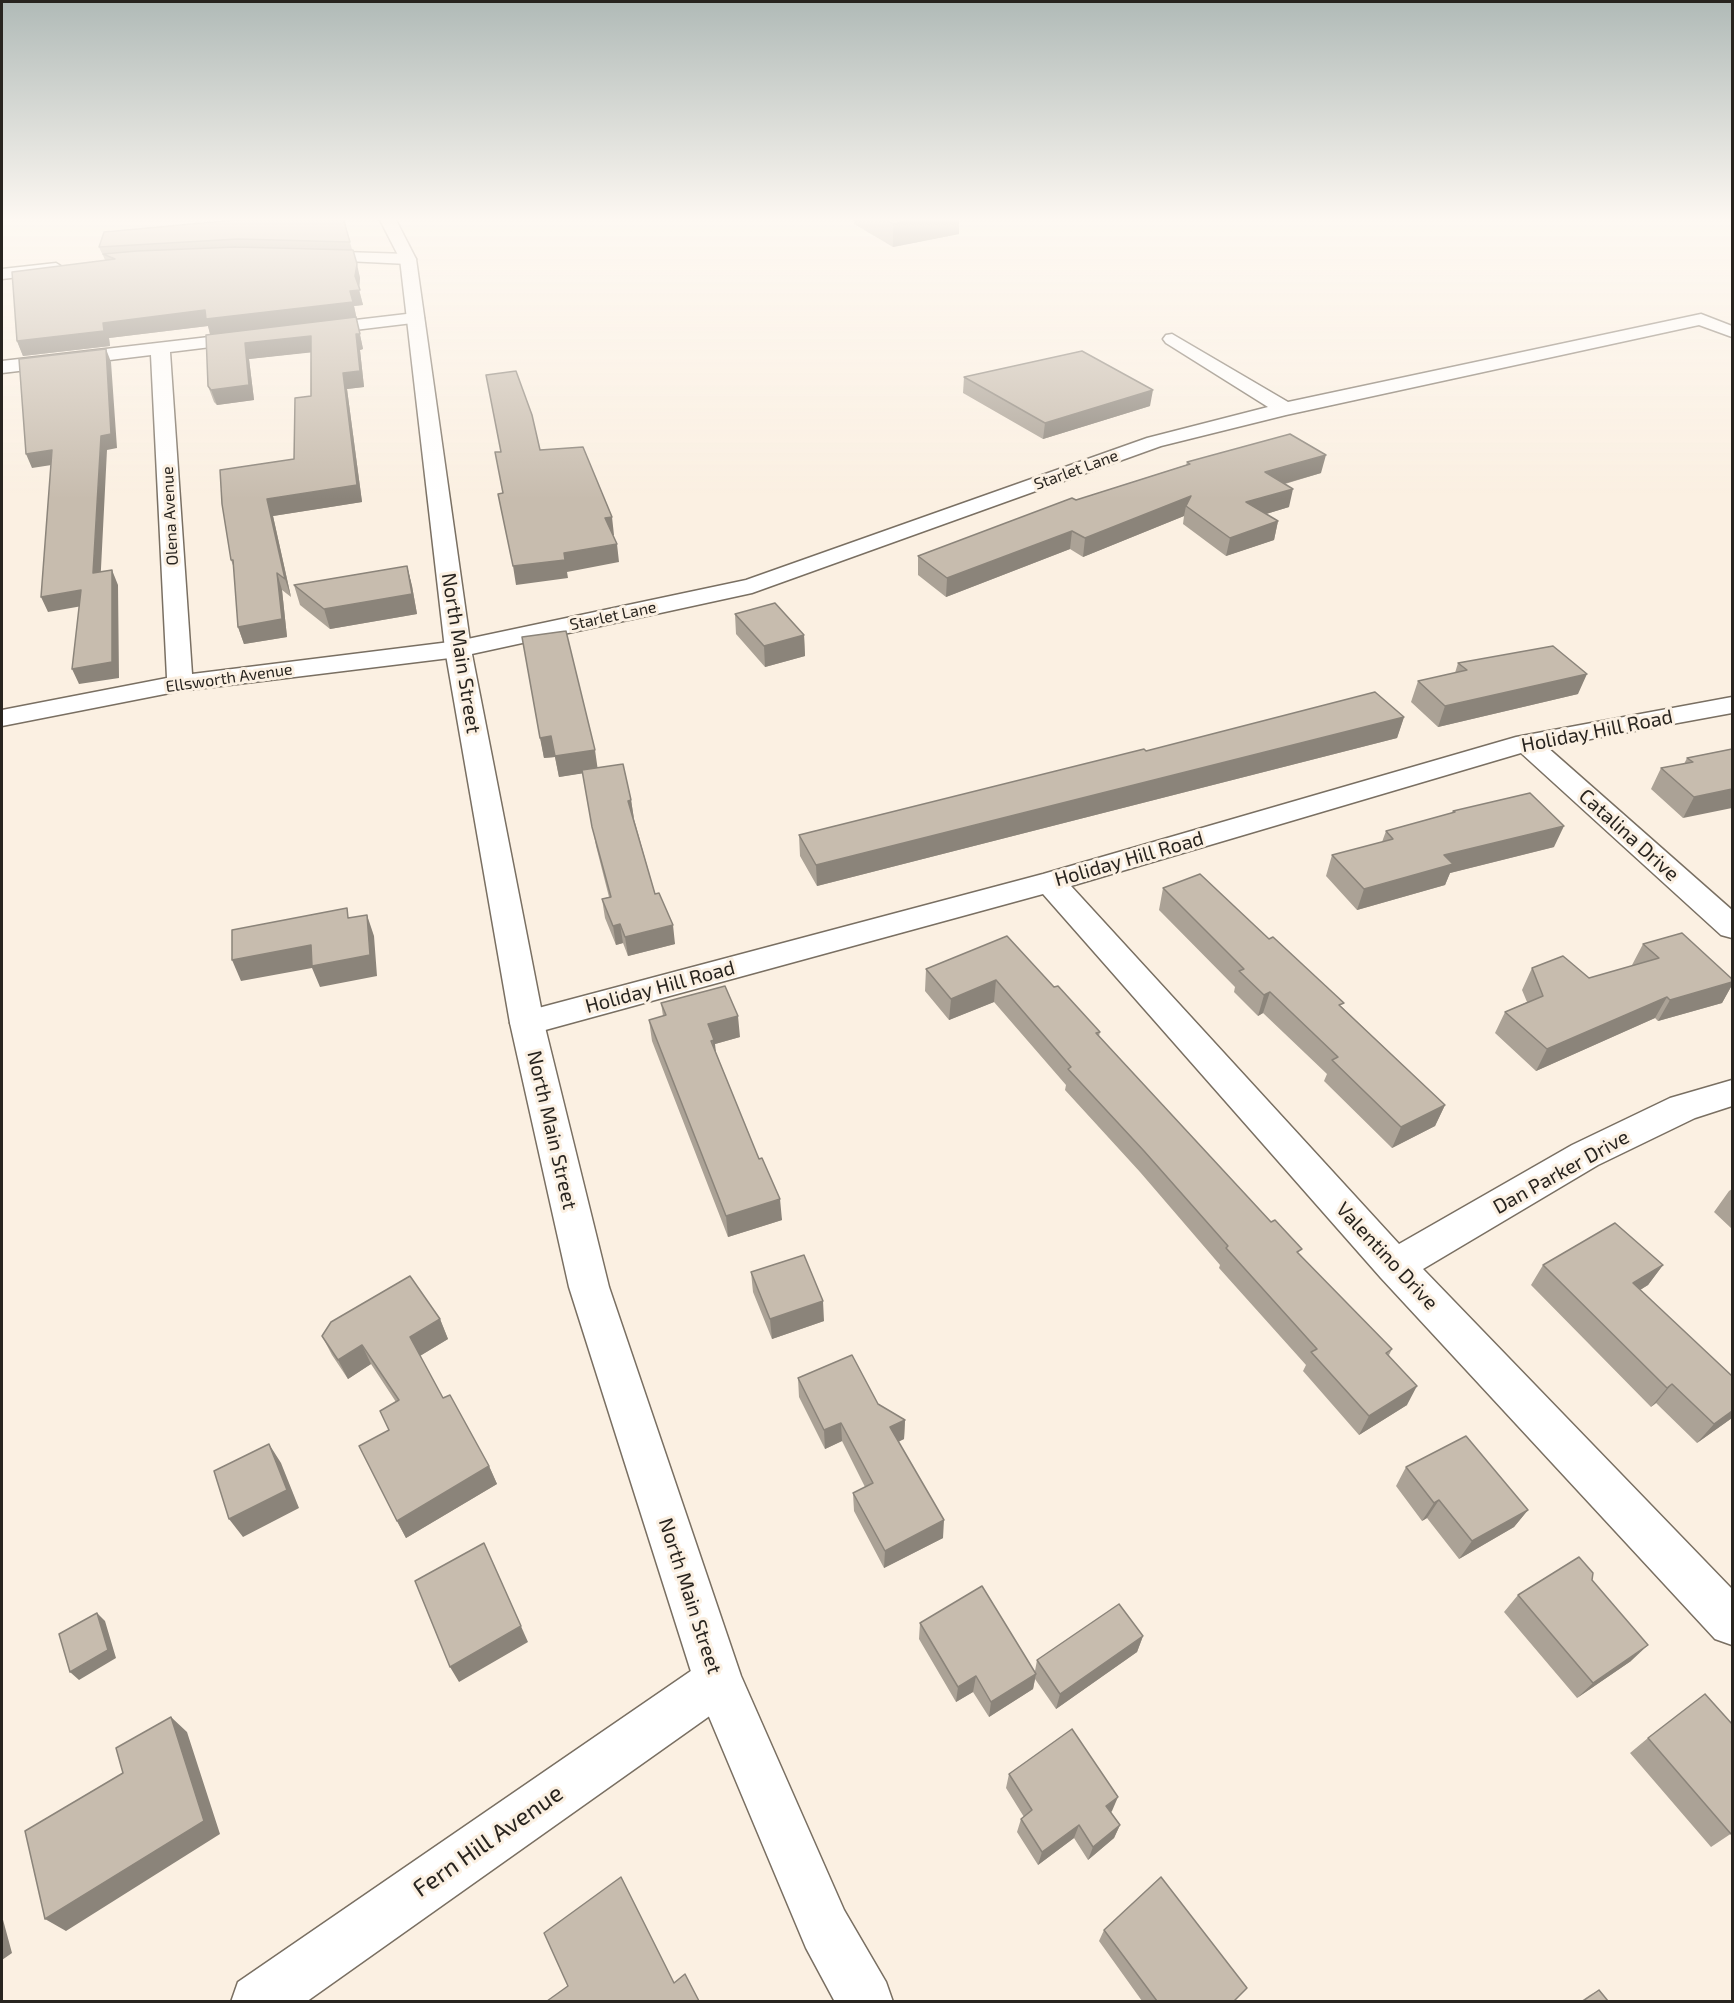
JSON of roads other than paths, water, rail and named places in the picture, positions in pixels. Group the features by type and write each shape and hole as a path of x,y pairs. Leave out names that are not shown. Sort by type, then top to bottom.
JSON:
{"street":[{"name":"North Main Street","path":"414,311 459,649 527,1023 589,1287 718,1681 825,1929 866,2001"},
{"path":"299,332 415,318"},
{"name":"Starlet Lane","path":"459,649 752,586 1154,442 1285,409 1701,319 1732,332"},
{"path":"2,367 264,336"},
{"path":"1172,339 1285,409"},
{"name":"Olena Avenue","path":"160,348 180,683"},
{"name":"Ellsworth Avenue","path":"2,718 180,683 459,649"},
{"name":"Holiday Hill Road","path":"527,1023 1050,882 1526,743 1732,705"},
{"name":"Catalina Drive","path":"1526,743 1732,927"},
{"name":"Valentino Drive","path":"1050,882 1395,1266 1732,1622"},
{"name":"Dan Parker Drive","path":"1395,1266 1586,1155 1683,1108 1732,1093"},
{"name":"Fern Hill Avenue","path":"258,2001 718,1681"}]}
